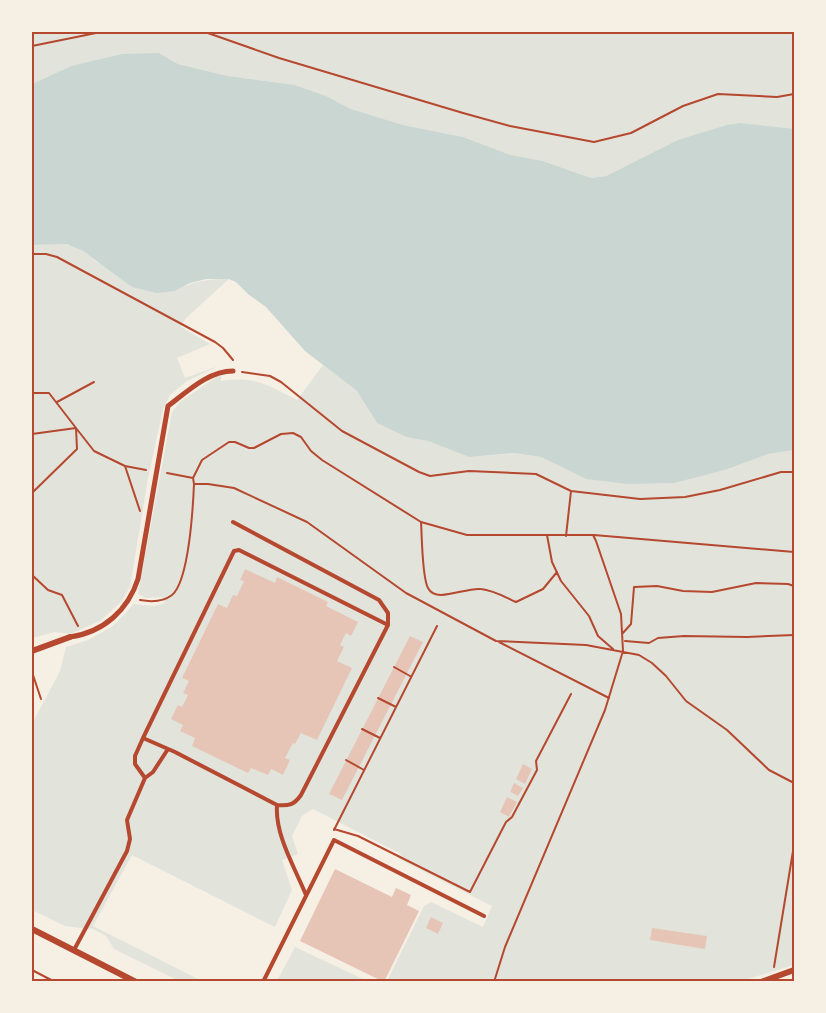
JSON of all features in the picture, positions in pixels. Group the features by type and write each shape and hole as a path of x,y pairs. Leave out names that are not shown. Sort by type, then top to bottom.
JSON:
{"street":[{"path":"32,651 70,637 83,635 112,620 132,596 138,579 168,406 208,377 223,371 233,371"},
{"path":"32,929 136,981"},
{"path":"761,981 795,970"}],"lane":[{"path":"143,738 277,805 290,806 301,795 388,625 388,613 379,600 233,522"},
{"path":"145,778 135,764 135,756 234,551 239,550 388,625"},
{"path":"74,951 127,851 130,838 127,820 145,778 153,772 168,749"},
{"path":"277,805 276,812 282,838 306,895"},
{"path":"263,981 334,840 484,916"}],"path":[{"path":"32,46 101,32"},
{"path":"205,32 279,58 463,113 510,126 594,142 631,133 683,106 718,94 777,97 795,94"},
{"path":"32,254 57,257 215,342 229,354 235,364 233,371 270,376 282,382 342,431 430,476 468,471 536,474 571,491 640,499 685,497 720,490 781,472 795,472"},
{"path":"57,402 94,382"},
{"path":"32,393 49,393 94,451 135,468"},
{"path":"32,434 76,428"},
{"path":"32,493 77,449 76,428"},
{"path":"132,596 141,600 160,600 174,594 178,587 186,558 193,478 202,460 229,442 254,448 284,433 293,433 305,441 311,451 322,460 421,522 467,535 593,535 795,552"},
{"path":"125,465 145,530"},
{"path":"181,476 193,478"},
{"path":"194,484 234,488 307,522 406,593 609,698"},
{"path":"566,536 571,491"},
{"path":"421,522 425,574 428,588 434,595 442,596 467,589 482,589 516,602 543,589 557,572"},
{"path":"547,535 552,562 561,580 589,616 598,636 613,649"},
{"path":"494,981 505,947 609,698 623,651 621,614 607,567 593,535"},
{"path":"32,575 48,590 62,595 83,635"},
{"path":"622,634 631,624 634,587 657,586 683,591 712,592 756,583 795,586"},
{"path":"437,626 334,829 358,836 470,892 506,822 512,817 537,770 536,761 571,694"},
{"path":"624,641 650,643 658,638 684,636 795,635"},
{"path":"496,641 586,645 639,655 652,663 686,700 727,730 769,770 795,783"},
{"path":"394,667 411,676"},
{"path":"33,675 41,699"},
{"path":"378,698 396,707"},
{"path":"362,729 380,738"},
{"path":"346,760 364,770"},
{"path":"772,979 795,845"},
{"path":"32,970 55,981"}],"shaded area":[{"path":"32,32 489,34 794,32 794,129 624,167 606,176 591,178 543,161 511,155 463,137 403,125 351,109 326,96 295,85 228,76 178,64 159,53 71,66 32,84"},
{"path":"159,53 178,64 228,76 295,85 326,96 351,109 403,125 463,137 511,155 543,161 591,178 606,176 678,140 727,125 740,123 794,129 794,450 768,454 728,469 674,483 628,484 586,479 541,457 514,453 469,457 428,441 406,437 377,423 357,391 305,351 266,307 236,282 229,279 206,279 190,283 175,291 157,293 132,287 83,251 67,244 32,245 32,84 71,66 122,54"},
{"path":"67,244 83,251 97,262 175,291 201,281 229,279 185,319 181,327 210,344 177,358 185,378 219,366 187,381 170,395 163,409 148,478 130,587 121,602 100,621 70,634 55,632 32,638 32,245"},
{"path":"323,365 357,391 377,423 406,437 428,441 469,457 514,453 541,457 586,479 728,469 768,454 794,450 794,965 738,982 387,981 424,906 431,902 483,927 492,906 399,859 401,854 313,809 302,816 292,836 298,854 282,860 292,890 275,927 132,855 93,926 202,981 179,981 114,949 106,936 91,928 65,926 32,910 32,724 60,671 66,647 88,640 113,626 134,604 154,606 165,603 162,597 146,598 138,594 172,412 181,401 221,374 221,381 244,380 261,383 297,400"},
{"path":"295,947 367,981 277,981"}],"building":[{"path":"245,569 275,583 277,577 328,602 326,606 358,622 351,636 346,633 340,645 344,647 337,661 352,668 317,740 301,733 285,758 290,760 283,775 271,769 268,775 251,768 248,773 192,746 195,738 180,731 183,725 171,719 178,705 182,707 188,695 183,693 189,681 182,678 218,604 227,608 233,595 237,596 244,581 240,580"},
{"path":"410,636 423,642 342,800 329,794"},
{"path":"523,764 532,769 525,784 516,779"},
{"path":"514,783 523,788 518,796 510,792"},
{"path":"507,797 517,802 509,817 500,812"},
{"path":"335,869 392,897 396,888 411,895 407,905 419,911 384,982 300,941"},
{"path":"431,917 443,923 438,934 426,928"},
{"path":"652,928 707,936 705,949 650,940"}]}
